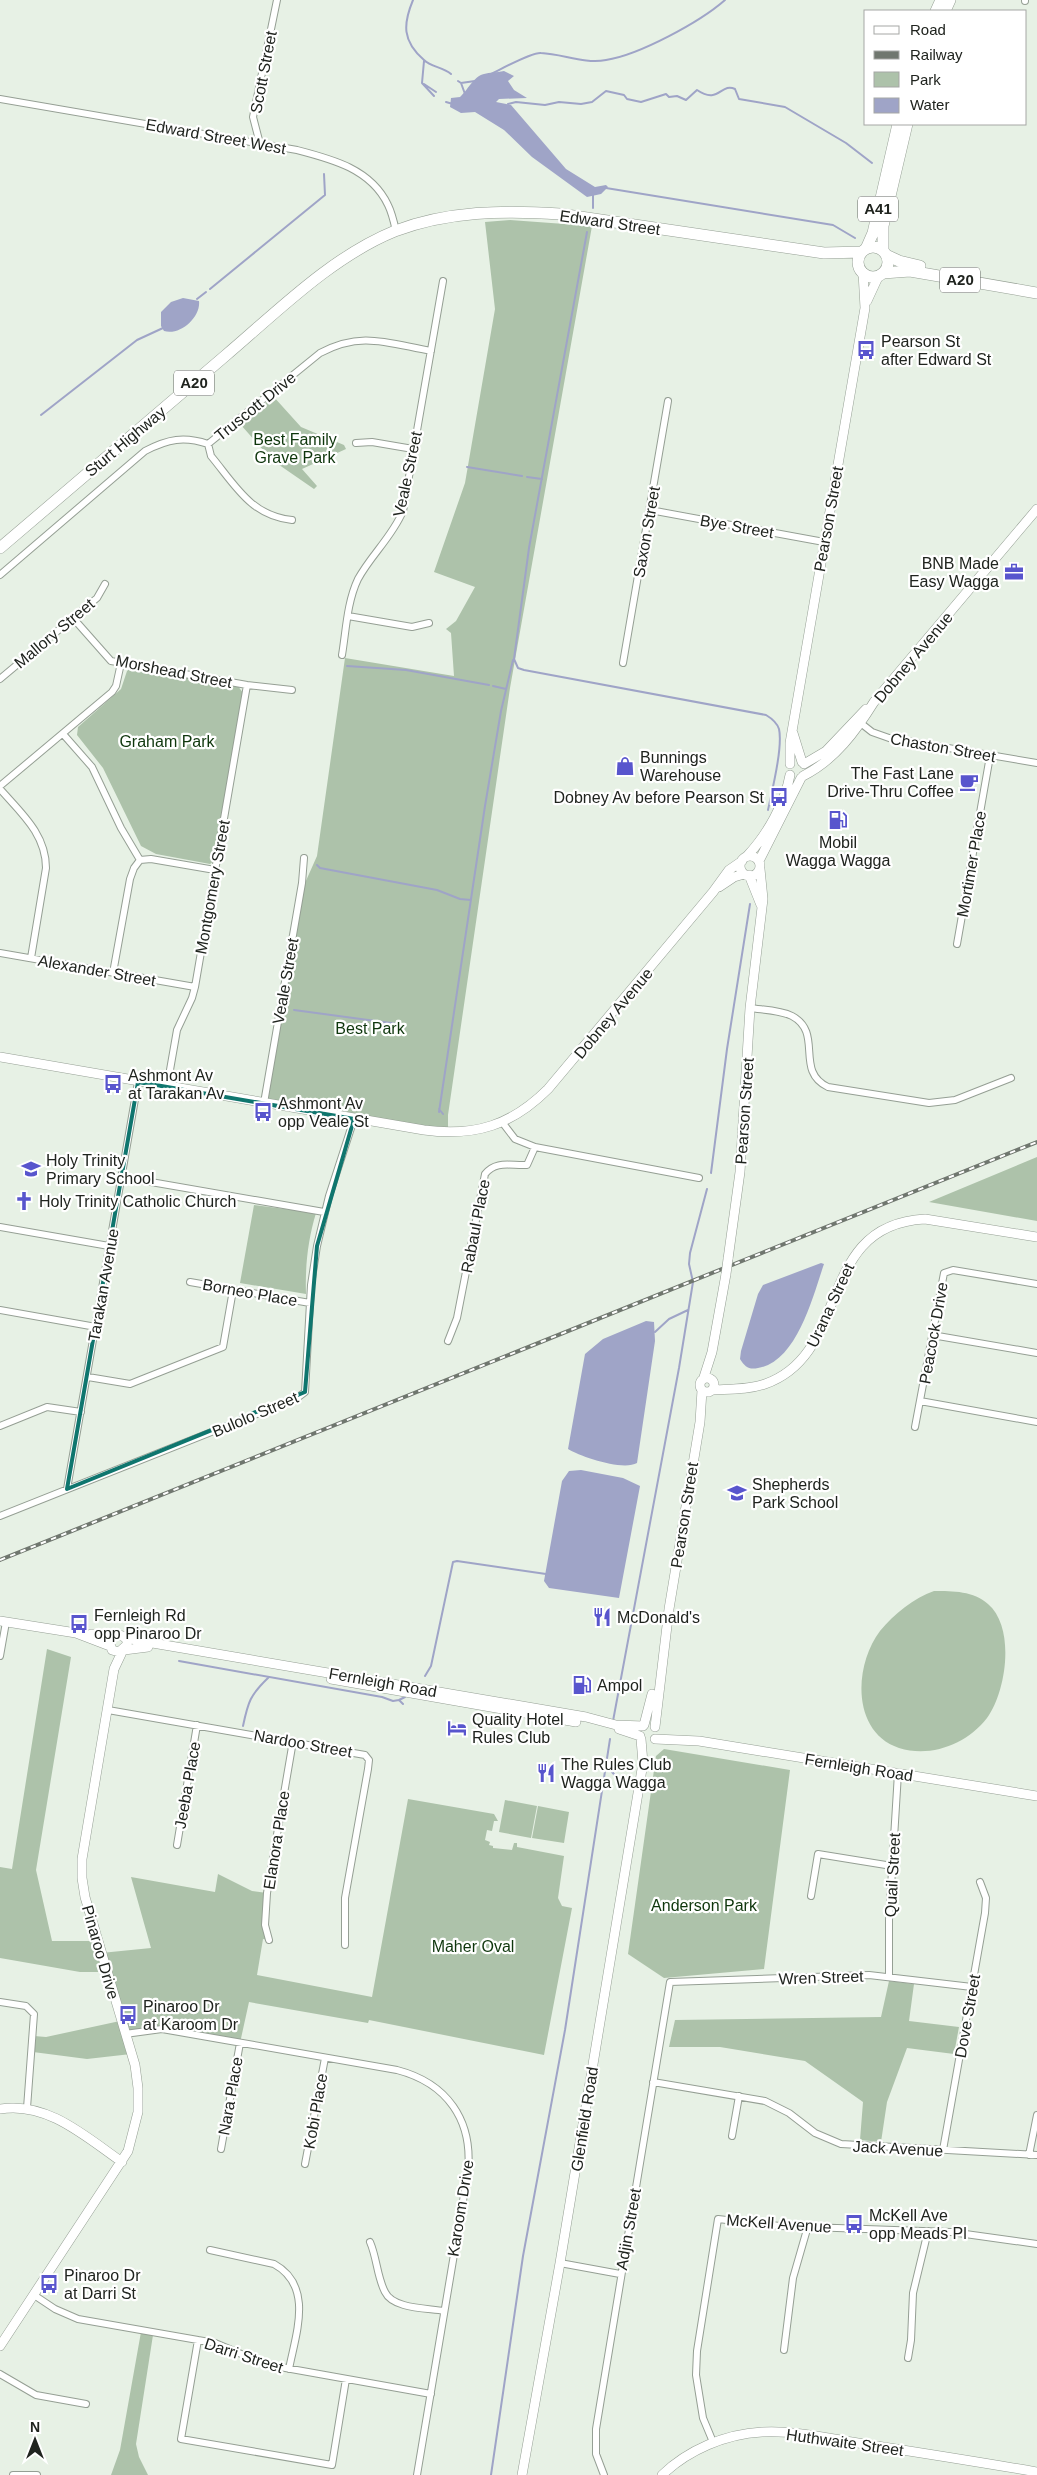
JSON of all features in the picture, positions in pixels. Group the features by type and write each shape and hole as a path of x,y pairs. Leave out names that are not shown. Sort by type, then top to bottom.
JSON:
{"highway":[{"name":"A41","path":"861,271 858,259 873,232 898,125"},
{"name":"A41","path":"881,274 887,264 884,253 883,226 907,125"},
{"name":"Edward Street","path":"396,231 464,215 525,211 560,214 824,254 844,260 861,271"},
{"name":"Sturt Highway","path":"0,548 295,296 372,242 396,231"},
{"name":"A20","path":"864,250 873,247 907,263 1037,286"},
{"name":"Edward Street","path":"824,254 864,250"},
{"name":"A20","path":"861,271 870,276 910,271 1037,293"}],"street":[{"name":"Scott Street","path":"260,144 254,117 277,0"},
{"name":"Edward Street West","path":"0,99 302,151 357,169 380,192 388,205 396,231"},
{"name":"Pearson Street","path":"861,271 865,308"},
{"name":"Pearson Street","path":"790,764 792,730 865,308 881,274"},
{"name":"Veale Street","path":"342,655 348,616 357,580 389,536 403,511 443,281"},
{"name":"Truscott Drive","path":"0,575 145,451 176,438 196,440 208,444 320,353 339,342 372,340 430,351"},
{"name":"Saxon Street","path":"623,664 668,401"},
{"path":"356,443 372,442 413,449"},
{"path":"208,444 211,456 257,509 277,518 292,520"},
{"name":"Dobney Avenue","path":"759,865 802,777 832,757 858,721 1037,509"},
{"name":"Bye Street","path":"650,510 824,542"},
{"name":"Mallory Street","path":"0,679 97,598 105,584"},
{"path":"348,616 412,627 429,624"},
{"name":"Morshead Street","path":"73,618 109,659 247,685 292,690"},
{"path":"31,958 46,868 45,853 41,839 33,827 0,788 115,689 121,662"},
{"name":"Montgomery Street","path":"167,1087 177,1030 195,987 247,685"},
{"path":"803,763 806,768 802,777 795,778 790,775 788,769 790,764 794,761 803,763 826,751 858,721"},
{"name":"Chaston Street","path":"858,721 872,732 889,738 1037,763"},
{"name":"Pearson Street","path":"792,730 803,763"},
{"path":"63,734 97,774 121,828 140,860"},
{"name":"Mortimer Place","path":"957,944 990,756"},
{"name":"Dobney Avenue","path":"0,1057 264,1104 442,1133 476,1131 502,1122 527,1108 548,1089 713,892 729,870 745,859 756,847 777,811 786,791 790,775"},
{"path":"746,874 755,874 759,865 755,857 745,859 741,866 762,907"},
{"name":"Veale Street","path":"264,1104 302,883 304,858"},
{"path":"113,973 130,879 134,868 140,860 151,859 215,870"},
{"name":"Pearson Street","path":"655,1734 668,1609 700,1422 709,1385 712,1352 726,1274 740,1172 750,1008 763,899 759,865"},
{"name":"Dobney Avenue","path":"713,892 734,876 746,874"},
{"name":"Alexander Street","path":"0,953 195,987"},
{"path":"750,1008 782,1013 798,1020 803,1025 809,1042 810,1070 819,1083 828,1086 929,1103 955,1100 1011,1078"},
{"name":"Tarakan Avenue","path":"68,1489 138,1082"},
{"name":"Bulolo Street","path":"0,1516 302,1395 307,1387 310,1303 314,1265 324,1212 354,1119"},
{"path":"502,1122 515,1139 534,1147 699,1178"},
{"name":"Rabaul Place","path":"448,1341 457,1318 485,1174 491,1166 500,1164 527,1165 534,1147"},
{"path":"122,1177 324,1212"},
{"name":"Urana Street","path":"709,1385 740,1389 757,1386 774,1380 790,1370 806,1355 820,1333 851,1260 870,1238 884,1229 911,1220 925,1219 1037,1237"},
{"path":"0,1227 109,1246"},
{"name":"Peacock Drive","path":"915,1427 942,1279 946,1272 953,1270 1037,1284"},
{"name":"Borneo Place","path":"190,1282 310,1303"},
{"path":"88,1378 130,1384 223,1347 233,1290"},
{"path":"0,1310 96,1327"},
{"path":"932,1335 1037,1353"},
{"path":"920,1401 1037,1422"},
{"path":"0,1426 48,1407 81,1412"},
{"name":"Pearson Street","path":"643,1725 650,1707 668,1609"},
{"path":"0,1656 3,1621"},
{"name":"Fernleigh Road","path":"3,1621 76,1634 120,1635 141,1641 576,1715 616,1725 643,1725"},
{"name":"Fernleigh Road","path":"76,1634 117,1650 148,1646 621,1729 641,1737"},
{"path":"117,1650 128,1642 120,1635"},
{"name":"Pinaroo Drive","path":"0,2346 122,2162 132,2139 139,2100 137,2076 85,1897 82,1878 82,1859 117,1650 112,1638 120,1635"},
{"name":"Nardoo Street","path":"108,1710 362,1753 369,1760 346,1898 345,1945"},
{"path":"650,1724 655,1734 647,1742 641,1737 640,1730 643,1725 650,1724"},
{"name":"Jeeba Place","path":"177,1845 197,1725"},
{"name":"Fernleigh Road","path":"655,1734 1037,1796"},
{"name":"Glenfield Road","path":"522,2475 560,2263 643,1763 655,1734"},
{"name":"Glenfield Road","path":"641,1737 643,1763"},
{"name":"Elanora Place","path":"269,1940 265,1925 269,1880 293,1742"},
{"name":"Quail Street","path":"888,1977 898,1773"},
{"path":"812,1896 818,1854 892,1866"},
{"name":"Dove Street","path":"943,2150 986,1905 985,1892 980,1882"},
{"name":"Wren Street","path":"670,1982 855,1975 972,1987"},
{"name":"Adjin Street","path":"604,2475 596,2454 594,2442 620,2274 670,1982"},
{"path":"0,2002 26,2006 34,2014 27,2108"},
{"name":"Karoom Drive","path":"125,2034 162,2029 397,2070 418,2077 442,2092 462,2120 468,2141 468,2171 417,2475"},
{"name":"Nara Place","path":"221,2149 240,2043"},
{"name":"Kobi Place","path":"305,2164 325,2058"},
{"name":"Jack Avenue","path":"653,2082 739,2096 776,2105 815,2133 841,2144 1037,2155"},
{"path":"732,2136 739,2096"},
{"path":"0,2108 27,2108 58,2119 122,2162"},
{"path":"1029,2155 1037,2115"},
{"name":"McKell Avenue","path":"713,2442 701,2411 696,2375 697,2351 718,2219 808,2226 974,2234 1037,2244"},
{"path":"784,2350 792,2278 808,2226"},
{"path":"908,2358 912,2340 913,2293 928,2231"},
{"path":"370,2242 376,2255 384,2292 388,2297 404,2304 444,2311"},
{"path":"210,2250 265,2260 283,2268 290,2275 298,2292 300,2302 289,2369"},
{"path":"560,2263 620,2274"},
{"name":"Darri Street","path":"34,2295 55,2309 78,2319 226,2345 258,2361 289,2369 430,2394"},
{"path":"198,2340 181,2439 332,2465 346,2379"},
{"path":"0,2374 36,2395 86,2404"},
{"name":"Huthwaite Street","path":"662,2475 686,2456 713,2442 741,2434 785,2432 1018,2472 1037,2472"},
{"path":"13,2475 37,2475"}],"highlighted area":[{"path":"138,1082 354,1119 317,1246 305,1392 67,1489 88,1377"}],"green space":[{"name":"Best Park","path":"510,220 592,226 510,688 448,1115 448,1129 266,1102 305,883 317,856 345,658 454,676 451,633 446,629 456,621 475,587 434,572 465,483 495,309 485,222"},
{"name":"Best Family Grave Park","path":"273,396 301,427 344,445 346,449 302,469 317,486 314,489 272,460 241,425"},
{"name":"Graham Park","path":"133,666 238,686 243,693 214,861 210,864 156,854 141,846 103,768 77,735 78,727 121,689 127,671"},
{"path":"1037,1157 1037,1221 929,1202"},
{"path":"254,1205 316,1213 308,1253 306,1294 240,1283"},
{"path":"934,1591 956,1592 976,1596 988,1604 997,1615 1005,1644 1003,1677 994,1707 979,1727 959,1742 936,1750 911,1751 899,1748 883,1740 872,1728 865,1713 862,1679 865,1661 871,1645 880,1631 905,1607"},
{"name":"Maher Oval","path":"47,1649 71,1657 36,1870 52,1941 97,1941 101,1953 151,1948 131,1877 215,1892 218,1874 252,1891 267,1893 265,1925 269,1940 263,1939 257,1975 372,1997 408,1799 494,1814 498,1821 494,1821 492,1831 487,1830 485,1840 490,1842 489,1845 493,1846 493,1848 512,1850 514,1843 517,1843 517,1847 564,1856 558,1898 562,1906 572,1908 544,2055 369,2020 368,2023 249,2002 240,2043 162,2029 125,2034 131,2054 87,2059 33,2052 34,2036 46,2037 120,2021 106,1972 80,1972 0,1958 0,1867 12,1869"},
{"name":"Anderson Park","path":"664,1749 790,1770 764,1969 664,1978 628,1954 656,1756"},
{"path":"505,1800 537,1806 531,1838 499,1832"},
{"path":"538,1806 569,1812 564,1843 532,1838"},
{"path":"889,1981 914,1984 909,2021 959,2027 954,2054 907,2048 887,2102 881,2142 860,2140 863,2102 805,2061 720,2047 669,2047 675,2020 881,2017"},
{"path":"141,2332 153,2335 136,2444 139,2457 148,2475 111,2475 120,2450"}],"water":[{"path":"504,71 514,76 508,81 514,90 527,98 499,99 496,102 511,105 566,169 595,187 606,185 608,187 601,194 587,197 532,157 504,130 475,112 461,113 450,107 451,98 460,97 480,75"},
{"path":"183,298 199,301 197,313 183,328 170,332 164,331 161,326 161,312 171,302"},
{"path":"821,1263 824,1264 815,1293 793,1341 783,1354 772,1363 755,1369 746,1366 740,1359 741,1351 758,1294 763,1285"},
{"path":"646,1321 654,1322 655,1341 637,1463 631,1465 612,1464 582,1456 568,1449 585,1354 603,1339"},
{"path":"581,1470 623,1478 640,1486 619,1598 549,1588 544,1581 562,1481 569,1471"}],"waterway":[{"path":"413,0 407,17 406,32 408,39 417,53 427,62 451,74"},
{"path":"489,75 536,53 590,61 620,57 652,45 700,18 725,0"},
{"path":"424,61 422,83 434,96"},
{"path":"458,81 461,83 475,81"},
{"path":"461,83 465,94"},
{"path":"424,84 436,92"},
{"path":"508,104 516,102 545,105 559,102 581,104 592,102 606,91 624,95 627,99 641,102 666,94 669,97 677,96 686,100 697,90 710,95 730,88 735,89 739,99 785,107 846,143 872,163"},
{"path":"446,102 453,104"},
{"path":"210,289 325,195 324,174"},
{"path":"606,188 833,225 855,238"},
{"path":"593,193 593,208"},
{"path":"587,232 529,548 514,659 518,668 524,670 766,715 777,725 780,737 780,747 768,810"},
{"path":"197,299 206,292"},
{"path":"41,415 137,340 163,328"},
{"path":"467,467 522,476"},
{"path":"527,477 542,479"},
{"path":"439,1112 485,806 501,711 513,660"},
{"path":"347,666 406,670 489,685"},
{"path":"493,686 506,689"},
{"path":"317,865 320,868 437,890 460,899 471,900"},
{"path":"711,1173 727,1049 750,904"},
{"path":"294,1010 398,1024"},
{"path":"439,1109 443,1114"},
{"path":"613,1721 679,1368 693,1282 689,1264 690,1253 707,1189"},
{"path":"655,1332 669,1319 688,1310"},
{"path":"425,1676 431,1666 453,1562 457,1561 546,1574"},
{"path":"179,1661 382,1697 393,1701 399,1700"},
{"path":"243,1726 251,1699 269,1677"},
{"path":"403,1704 399,1700 405,1697"},
{"path":"491,2475 523,2256 565,2030 610,1739"},
{"path":"607,1766 618,1779"}],"railway":[{"path":"0,1560 1037,1142"}],"place":[{"name":"Pearson St after Edward St","path":"866,350"},
{"name":"BNB Made Easy Wagga","path":"1014,572"},
{"name":"Bunnings Warehouse","path":"625,766"},
{"name":"The Fast Lane Drive-Thru Coffee","path":"969,782"},
{"name":"Dobney Av before Pearson St","path":"779,797"},
{"name":"Mobil Wagga Wagga","path":"838,820"},
{"name":"Ashmont Av at Tarakan Av","path":"113,1084"},
{"name":"Ashmont Av opp Veale St","path":"263,1112"},
{"name":"Holy Trinity Primary School","path":"31,1169"},
{"name":"Holy Trinity Catholic Church","path":"24,1201"},
{"name":"Shepherds Park School","path":"737,1493"},
{"name":"McDonald's","path":"602,1617"},
{"name":"Fernleigh Rd opp Pinaroo Dr","path":"79,1624"},
{"name":"Ampol","path":"582,1685"},
{"name":"Quality Hotel Rules Club","path":"457,1728"},
{"name":"The Rules Club Wagga Wagga","path":"546,1773"},
{"name":"Pinaroo Dr at Karoom Dr","path":"128,2015"},
{"name":"McKell Ave opp Meads Pl","path":"854,2224"},
{"name":"Pinaroo Dr at Darri St","path":"49,2284"}]}
